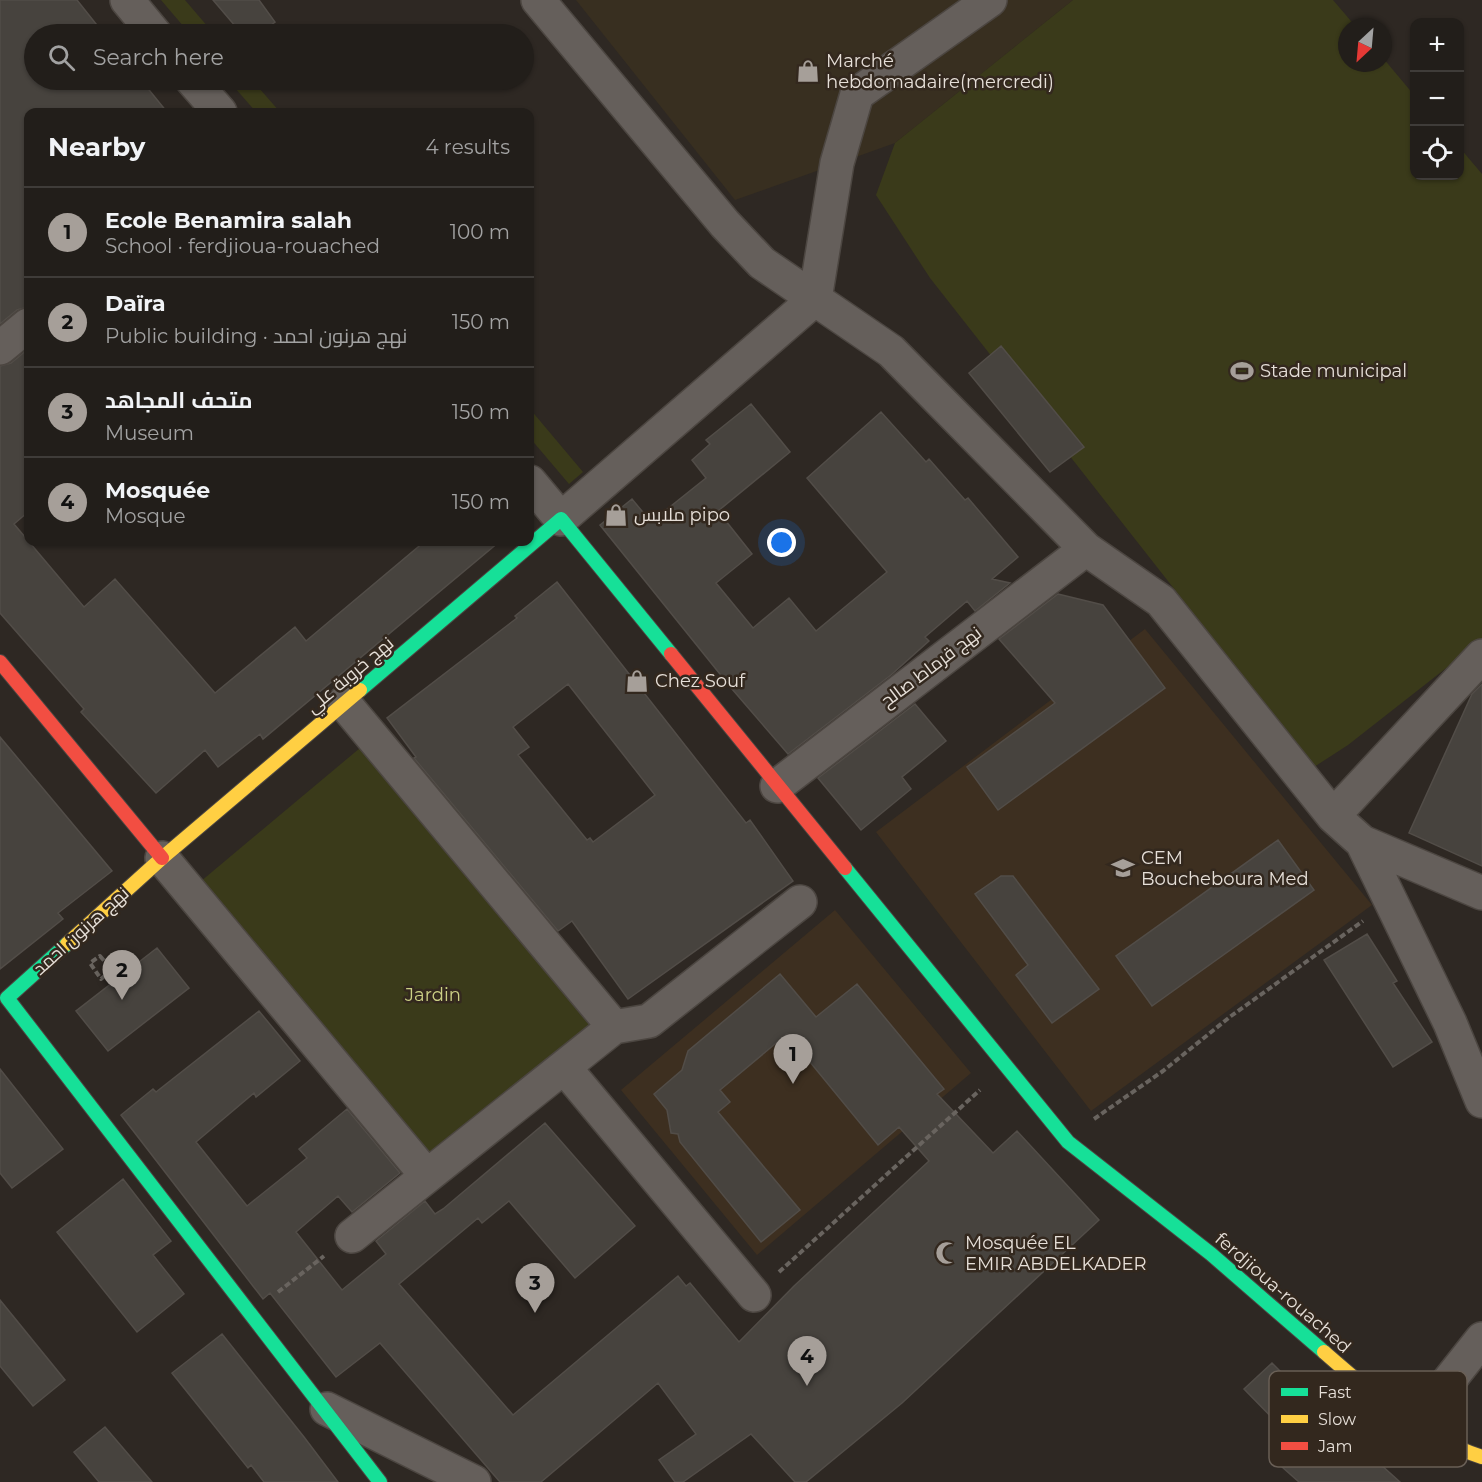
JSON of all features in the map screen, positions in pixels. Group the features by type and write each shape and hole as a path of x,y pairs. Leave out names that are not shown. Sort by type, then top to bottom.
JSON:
{"main road":[{"name":"نهج خروبة علي","path":"534,542 561,519"},
{"name":"ferdjioua-rouached","path":"561,519 1068,1142 1211,1254 1346,1371"},
{"name":"نهج خروبة علي","path":"162,858 529,546"},
{"path":"0,662 162,858"},
{"name":"نهج هرنون احمد","path":"3,1001 162,858"},
{"path":"3,1001 59,1062 249,1314 327,1409 380,1482"},
{"name":"ferdjioua-rouached","path":"1467,1452 1482,1457"}],"street":[{"path":"127,0 147,24"},
{"path":"538,0 725,224 762,263 891,351 1086,549 1161,601 1333,816 1362,842 1482,893"},
{"path":"534,487 561,519 815,299 837,163 857,94 990,0"},
{"path":"201,90 216,108"},
{"path":"0,348 24,328"},
{"name":"نهج قرماط صالح","path":"777,786 1086,549"},
{"path":"1333,816 1482,656"},
{"path":"344,703 614,1027"},
{"path":"1362,842 1450,1023 1482,1101"},
{"path":"162,858 428,1176"},
{"path":"351,1236 614,1027 649,1021 800,902"},
{"path":"564,1067 754,1295"},
{"path":"1457,1371 1482,1339"},
{"path":"327,1409 474,1482"}],"path":[{"path":"1068,1142 1092,1121 1164,1071 1231,1016 1390,901"},
{"path":"100,956 112,970 101,979 90,963 100,956"},
{"path":"754,1295 1006,1067"}],"shaded area":[{"name":"Marché hebdomadaire(mercredi)","path":"576,0 1073,0 895,143 735,200"},
{"name":"CEM Boucheboura Med","path":"1145,629 1372,905 1091,1111 876,832"},
{"path":"835,910 971,1073 757,1255 621,1090"}],"green space":[{"path":"161,0 185,0 205,24 181,24"},
{"name":"Stade municipal","path":"1073,0 1333,0 1348,18 1338,18 1338,72 1392,72 1392,69 1410,90 1410,180 1464,180 1464,153 1482,174 1482,640 1348,745 1314,767 930,278 876,195 895,143"},
{"path":"237,90 261,90 276,108 252,108"},
{"path":"534,414 583,472 569,484 534,443"},
{"name":"Jardin","path":"360,748 593,1023 433,1157 200,882"}],"building":[{"path":"0,0 77,0 96,24 24,24 24,90 149,90 164,108 24,108 24,308 17,310 0,324"},
{"path":"213,0 259,0 275,22 272,24 233,24"},
{"path":"1001,346 1084,447 1050,472 969,373"},
{"path":"24,352 24,515 14,524 24,536 24,546 33,546 84,607 115,579 215,693 295,627 306,641 419,546 494,546 263,739 260,734 218,767 205,750 156,793 81,712 84,709 0,613 0,366 11,363"},
{"path":"751,404 790,452 718,511 752,554 716,583 753,628 789,598 816,631 887,572 807,478 881,412 926,462 929,459 965,500 968,498 1018,557 992,579 1010,583 975,611 967,601 925,637 929,641 891,675 788,754 732,689 600,525 632,499 651,522 706,478 692,460 710,444 706,440"},
{"path":"557,582 746,823 750,820 793,881 628,999 572,921 558,931 414,758 416,757 387,718 517,618 515,616","holes":["568,684 655,795 593,842 590,838 587,840 518,755 529,747 513,727"]},
{"path":"1058,594 1103,605 1165,688 998,810 967,767 1055,703 999,639"},
{"path":"1482,684 1482,866 1409,833 1472,694"},
{"path":"915,704 946,741 902,777 911,789 861,830 818,778"},
{"path":"0,737 112,871 58,913 63,919 0,969"},
{"path":"1278,840 1314,890 1152,1006 1116,956"},
{"path":"1001,876 1013,876 1099,989 1052,1023 1016,975 1028,965 975,894"},
{"path":"1367,934 1397,981 1393,983 1432,1042 1393,1067 1324,960"},
{"path":"157,948 189,988 108,1051 76,1011"},
{"path":"780,974 816,1017 857,984 944,1089 937,1094 993,1153 1017,1131 1099,1220 902,1403 806,1482 795,1482 751,1434 683,1482 675,1482 659,1460 696,1434 658,1383 541,1482 500,1482 380,1343 336,1377 270,1293 263,1299 121,1115 153,1089 156,1092 259,1011 300,1061 256,1097 254,1093 196,1142 247,1206 307,1158 299,1149 347,1109 400,1173 352,1212 338,1196 296,1232 342,1290 386,1254 376,1241 425,1201 435,1214 443,1209 545,1123 635,1226 575,1278 509,1201 482,1223 478,1218 399,1284 513,1415 678,1276 686,1286 690,1283 739,1342 794,1286 929,1161 899,1127 878,1145 787,1034 720,1090 730,1102 718,1112 800,1210 761,1242 680,1142 678,1134 671,1133 667,1110 654,1094 682,1070 688,1051"},
{"path":"0,1069 63,1149 12,1188 0,1173"},
{"path":"123,1179 171,1241 153,1255 184,1294 137,1332 57,1232"},
{"path":"0,1300 65,1380 33,1406 0,1366"},
{"path":"222,1334 338,1482 264,1482 251,1465 248,1468 172,1373"},
{"path":"1272,1363 1280,1371 1269,1371 1269,1415 1244,1389"},
{"path":"105,1427 152,1482 99,1482 74,1452"},
{"path":"1282,1467 1383,1467 1400,1482 1299,1482"}],"traffic: fast":[{"path":"534,542 561,519 671,654"},
{"path":"360,690 529,546"},
{"path":"845,868 1068,1142 1211,1254 1324,1352"},
{"path":"67,944 7,998 380,1482"}],"traffic: slow":[{"path":"67,944 162,858 360,690"},
{"path":"1324,1352 1346,1371"},
{"path":"1467,1451 1482,1457"}],"traffic: jam":[{"path":"671,654 845,868"},
{"path":"0,662 162,858"}],"place":[{"name":"Marché hebdomadaire(mercredi)","path":"808,71"},
{"name":"Stade municipal","path":"1242,371"},
{"name":"ملابس pipo","path":"616,515"},
{"name":"Chez Souf","path":"637,681"},
{"name":"CEM Boucheboura Med","path":"1123,868"},
{"name":"Daïra","path":"122,1000"},
{"name":"Ecole Benamira salah","path":"793,1084"},
{"name":"Mosquée EL EMIR ABDELKADER","path":"947,1253"},
{"name":"متحف المجاهد","path":"535,1313"},
{"name":"Mosquée","path":"807,1386"}]}
